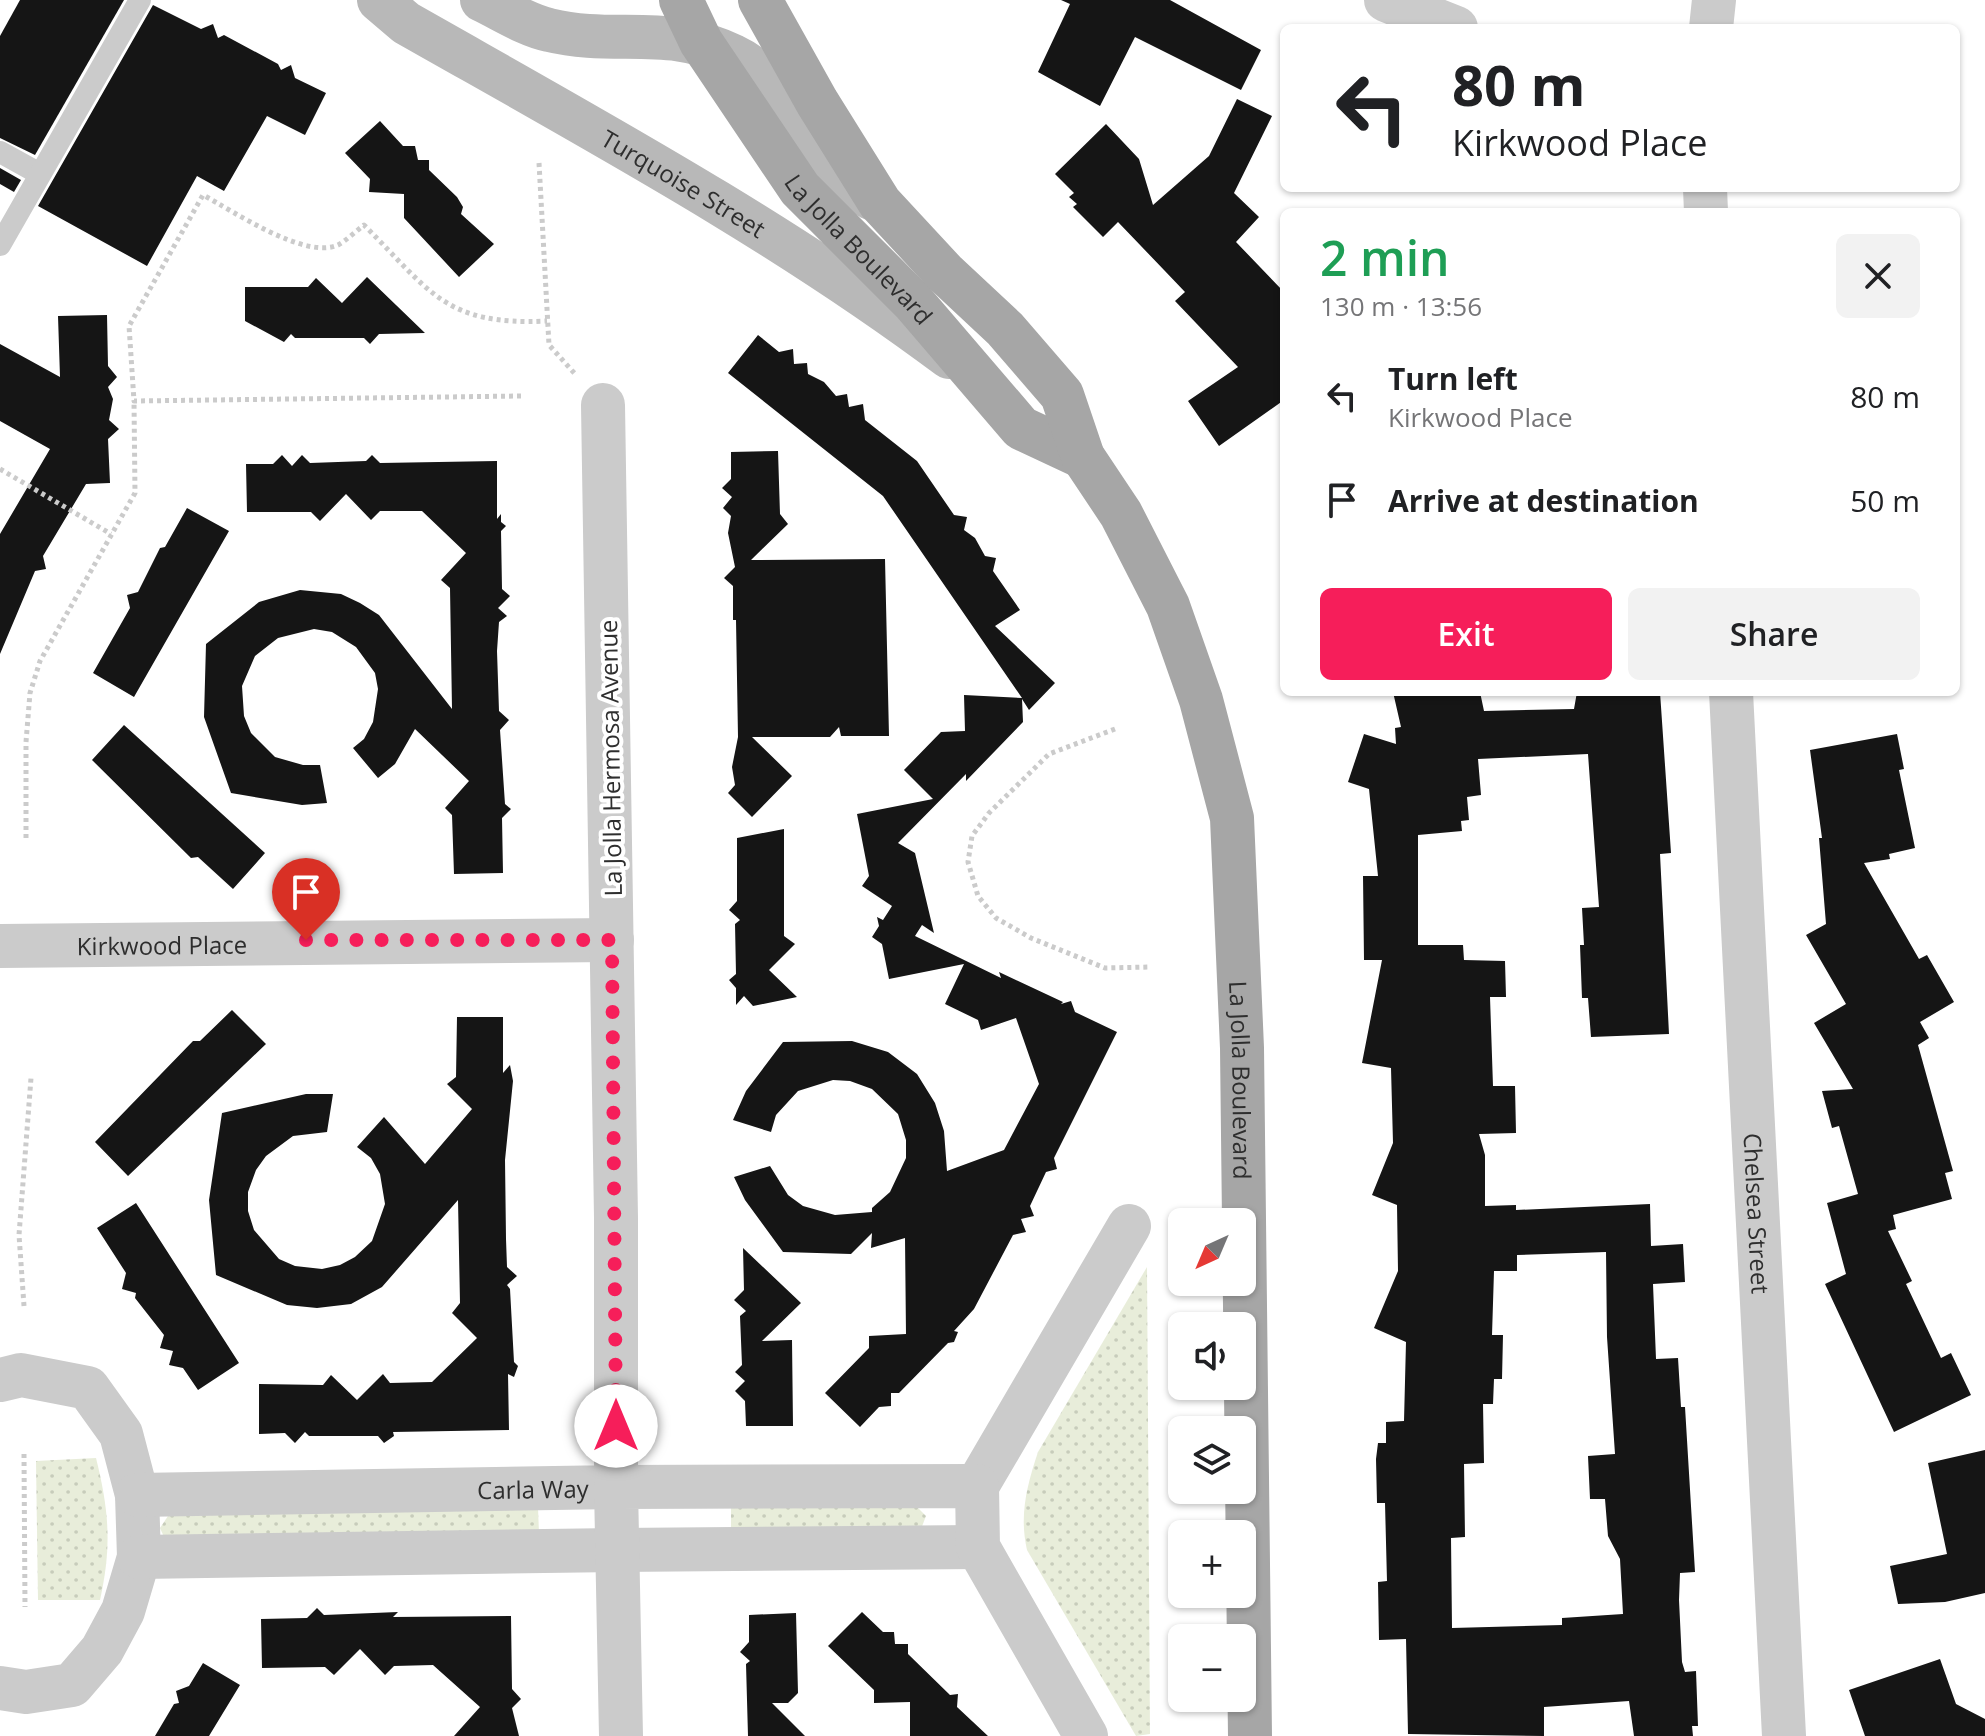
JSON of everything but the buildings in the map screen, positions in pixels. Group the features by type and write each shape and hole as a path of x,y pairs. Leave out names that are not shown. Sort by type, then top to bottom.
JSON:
{"main road":[{"name":"Turquoise Street","path":"379,0 406,23 675,174 899,320 979,380"},
{"path":"482,0 546,30 586,36 657,35 701,42 737,57 764,78 847,185 880,203"},
{"name":"La Jolla Boulevard","path":"681,0 701,42 800,189 913,302 1021,428 1083,457"},
{"name":"La Jolla Boulevard","path":"760,0 817,102 880,203 944,272 1005,329 1062,395 1083,457 1121,514 1168,606 1201,700 1232,818 1242,1048 1250,1736"}],"street":[{"path":"1386,0 1446,24"},
{"path":"1711,24 1714,0"},
{"name":"La Jolla Hermosa Avenue","path":"603,405 621,1736"},
{"name":"Chelsea Street","path":"1731,696 1784,1736"},
{"name":"Kirkwood Place","path":"0,946 612,940"},
{"path":"1086,1736 978,1547 977,1486 1129,1226"},
{"path":"0,1380 21,1375 88,1388 121,1434 137,1495 139,1557 123,1611 102,1650 72,1685 26,1692 0,1688"},
{"name":"Carla Way","path":"137,1495 616,1487 977,1486"},
{"path":"139,1557 978,1547"}],"lane":[{"path":"0,245 140,0"},
{"path":"0,152 40,174"}],"path":[{"path":"539,163 549,345"},
{"path":"26,838 26,742 30,693 40,661 135,493 129,326 203,195 292,242 319,248 337,245 364,225 431,292 457,311 480,319 547,321"},
{"path":"134,401 521,396"},
{"path":"0,469 111,534"},
{"path":"1115,729 1049,754 989,813 972,836 968,862 978,896 996,918 1031,938 1105,968 1151,967"},
{"path":"24,1306 19,1235 31,1078"},
{"path":"24,1454 25,1607"}],"green space":[{"path":"1147,1267 1150,1734 1136,1736 1027,1550 1024,1512 1038,1452"},
{"path":"96,1458 107,1529 100,1600 38,1600 36,1461"},
{"path":"731,1506 916,1506 926,1516 921,1529 731,1530"},
{"path":"538,1508 539,1533 164,1537 160,1528 168,1516"}],"route":[{"path":"306,940 612,940 616,1426"}]}
